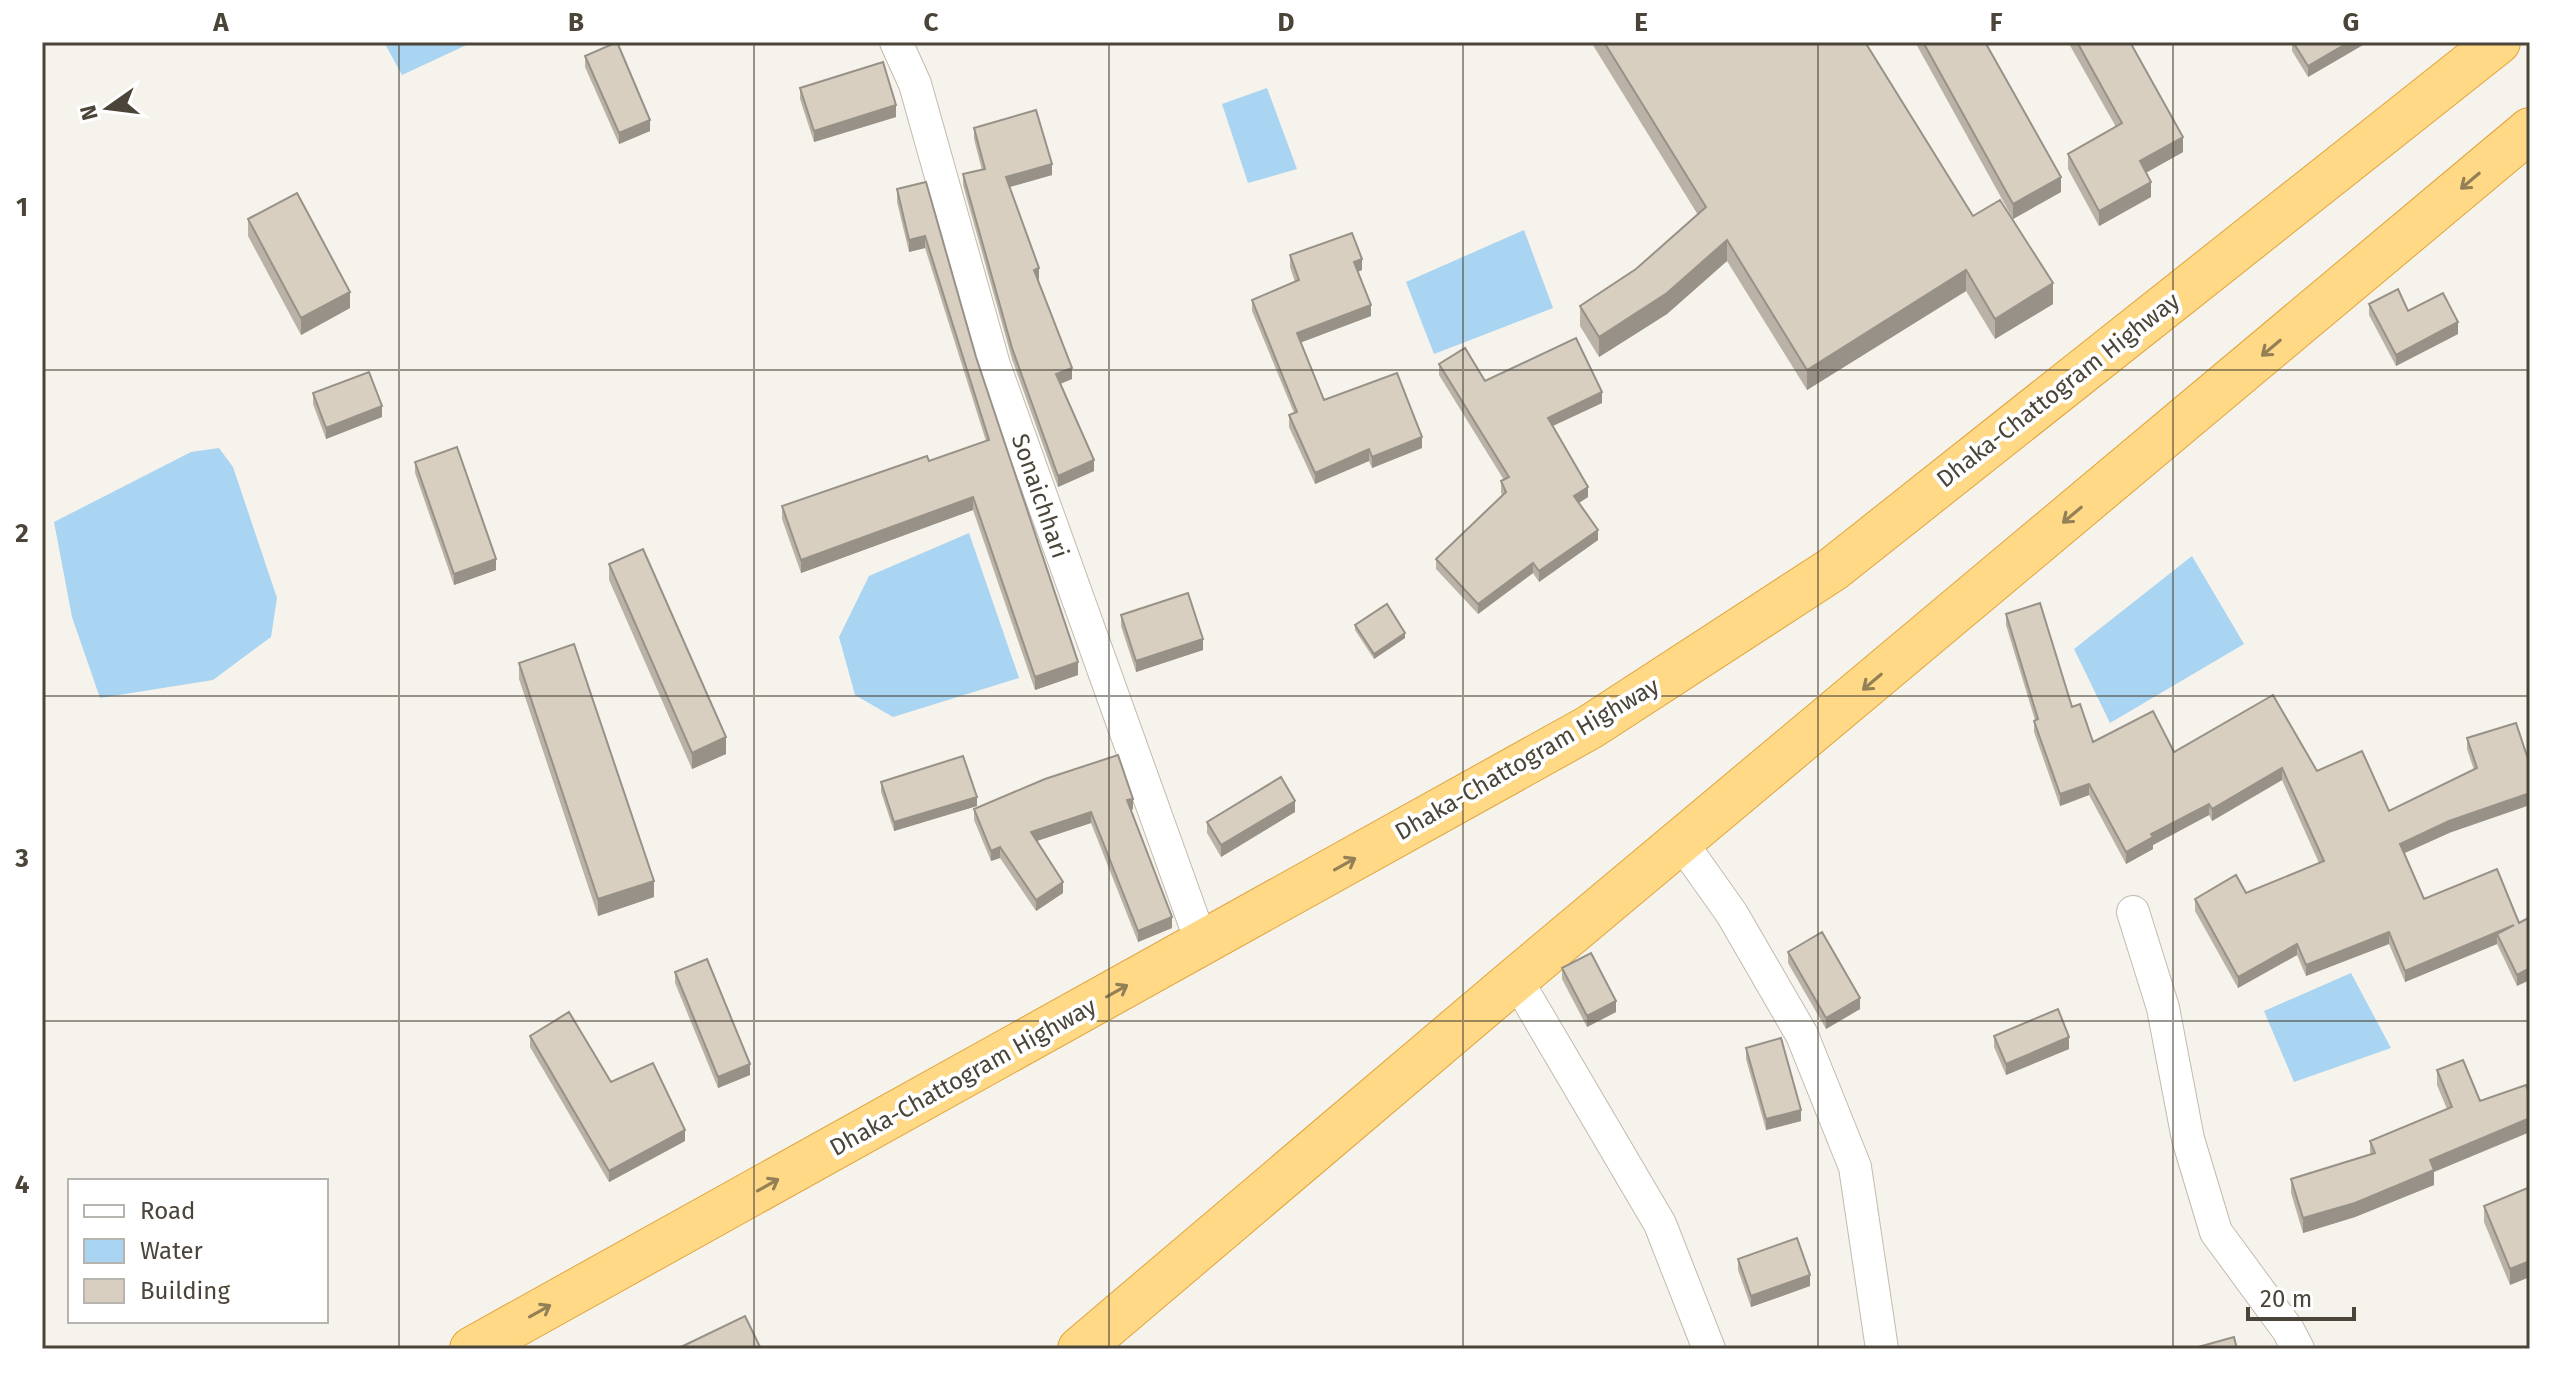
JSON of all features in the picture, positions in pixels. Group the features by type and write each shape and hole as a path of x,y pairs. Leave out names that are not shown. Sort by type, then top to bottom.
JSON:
{"highway":[{"name":"Dhaka-Chattogram Highway","path":"472,1349 1590,727 1833,569 2498,42"},
{"path":"1080,1349 1516,979 2530,130"}],"street":[{"name":"Sonaichhari","path":"896,42 915,84 994,365 1202,944"},
{"path":"1681,842 1732,914 1802,1035 1855,1167 1882,1349"},
{"path":"2133,912 2163,1008 2188,1139 2216,1232 2298,1349"},
{"path":"1516,979 1660,1224 1709,1349"}],"water":[{"path":"384,42 473,42 402,75"},
{"path":"1267,88 1297,169 1248,183 1222,104"},
{"path":"1524,230 1553,308 1434,354 1406,282"},
{"path":"219,448 233,467 277,598 271,637 213,680 100,698 72,617 54,522 191,452"},
{"path":"969,533 1019,678 893,717 855,695 839,637 869,576"},
{"path":"2192,556 2244,644 2110,723 2074,649"},
{"path":"2351,973 2391,1048 2294,1082 2264,1011"}],"building":[{"path":"617,42 650,120 619,133 585,56"},
{"path":"1604,42 1865,42 1973,216 2000,200 2053,283 1995,319 1966,270 1807,370 1727,240 1667,293 1599,337 1580,306 1636,269 1706,207"},
{"path":"1923,42 1985,42 2061,177 2013,204"},
{"path":"2077,42 2130,42 2183,137 2140,161 2151,182 2099,211 2068,154 2122,123"},
{"path":"2293,42 2349,42 2308,66"},
{"path":"883,62 896,105 814,131 800,88"},
{"path":"1036,110 1052,164 1006,177 1039,268 1034,270 1072,368 1056,374 1094,460 1058,476 1012,348 963,174 985,169 974,128"},
{"path":"926,182 976,357 1078,662 1035,677 973,497 801,560 782,506 927,456 929,461 989,440 925,236 909,240 897,189"},
{"path":"297,193 350,292 301,318 248,219"},
{"path":"1352,233 1362,259 1354,262 1371,305 1297,333 1324,400 1397,373 1422,437 1372,457 1369,449 1315,473 1289,415 1297,412 1252,300 1299,280 1290,255"},
{"path":"2398,289 2408,311 2443,293 2458,322 2396,355 2369,304"},
{"path":"1576,338 1602,392 1548,418 1588,487 1574,496 1598,530 1539,571 1533,563 1478,604 1436,559 1506,492 1501,481 1509,477 1439,364 1465,348 1485,381"},
{"path":"369,372 382,406 326,428 313,393"},
{"path":"457,447 496,559 454,574 415,462"},
{"path":"643,549 726,737 692,753 609,564"},
{"path":"1188,593 1203,639 1136,661 1121,615"},
{"path":"2040,603 2072,707 2080,704 2093,742 2153,711 2174,752 2273,695 2317,771 2362,751 2389,811 2477,768 2467,738 2516,723 2530,765 2530,793 2449,821 2400,844 2424,899 2497,869 2519,923 2530,917 2530,968 2517,975 2497,934 2514,925 2405,971 2389,932 2306,965 2297,944 2238,977 2195,899 2236,875 2246,893 2324,861 2282,768 2212,809 2209,804 2151,834 2153,837 2126,852 2089,784 2060,794 2034,721 2038,719 2006,614"},
{"path":"1387,604 1405,633 1374,654 1355,625"},
{"path":"574,644 654,881 598,899 519,663"},
{"path":"1118,755 1133,799 1127,800 1172,917 1138,931 1091,812 1031,832 1063,882 1036,900 1000,847 991,851 974,809 1045,779"},
{"path":"963,756 977,797 894,822 881,782"},
{"path":"1281,777 1295,801 1221,845 1207,822"},
{"path":"1822,932 1860,998 1826,1018 1788,952"},
{"path":"1591,953 1616,1001 1587,1016 1562,968"},
{"path":"707,959 750,1064 718,1077 675,972"},
{"path":"2058,1009 2069,1037 2006,1064 1994,1036"},
{"path":"569,1012 611,1082 653,1063 685,1130 609,1171 530,1036"},
{"path":"1781,1038 1801,1110 1766,1119 1746,1048"},
{"path":"2463,1060 2480,1101 2526,1085 2530,1095 2530,1118 2430,1160 2434,1170 2355,1203 2303,1218 2291,1179 2375,1153 2370,1141 2452,1107 2437,1070"},
{"path":"2530,1187 2530,1261 2510,1269 2484,1206"},
{"path":"1797,1238 1810,1275 1751,1296 1738,1259"},
{"path":"745,1316 761,1349 681,1349 681,1347"},
{"path":"2234,1337 2237,1349 2191,1349"}]}
